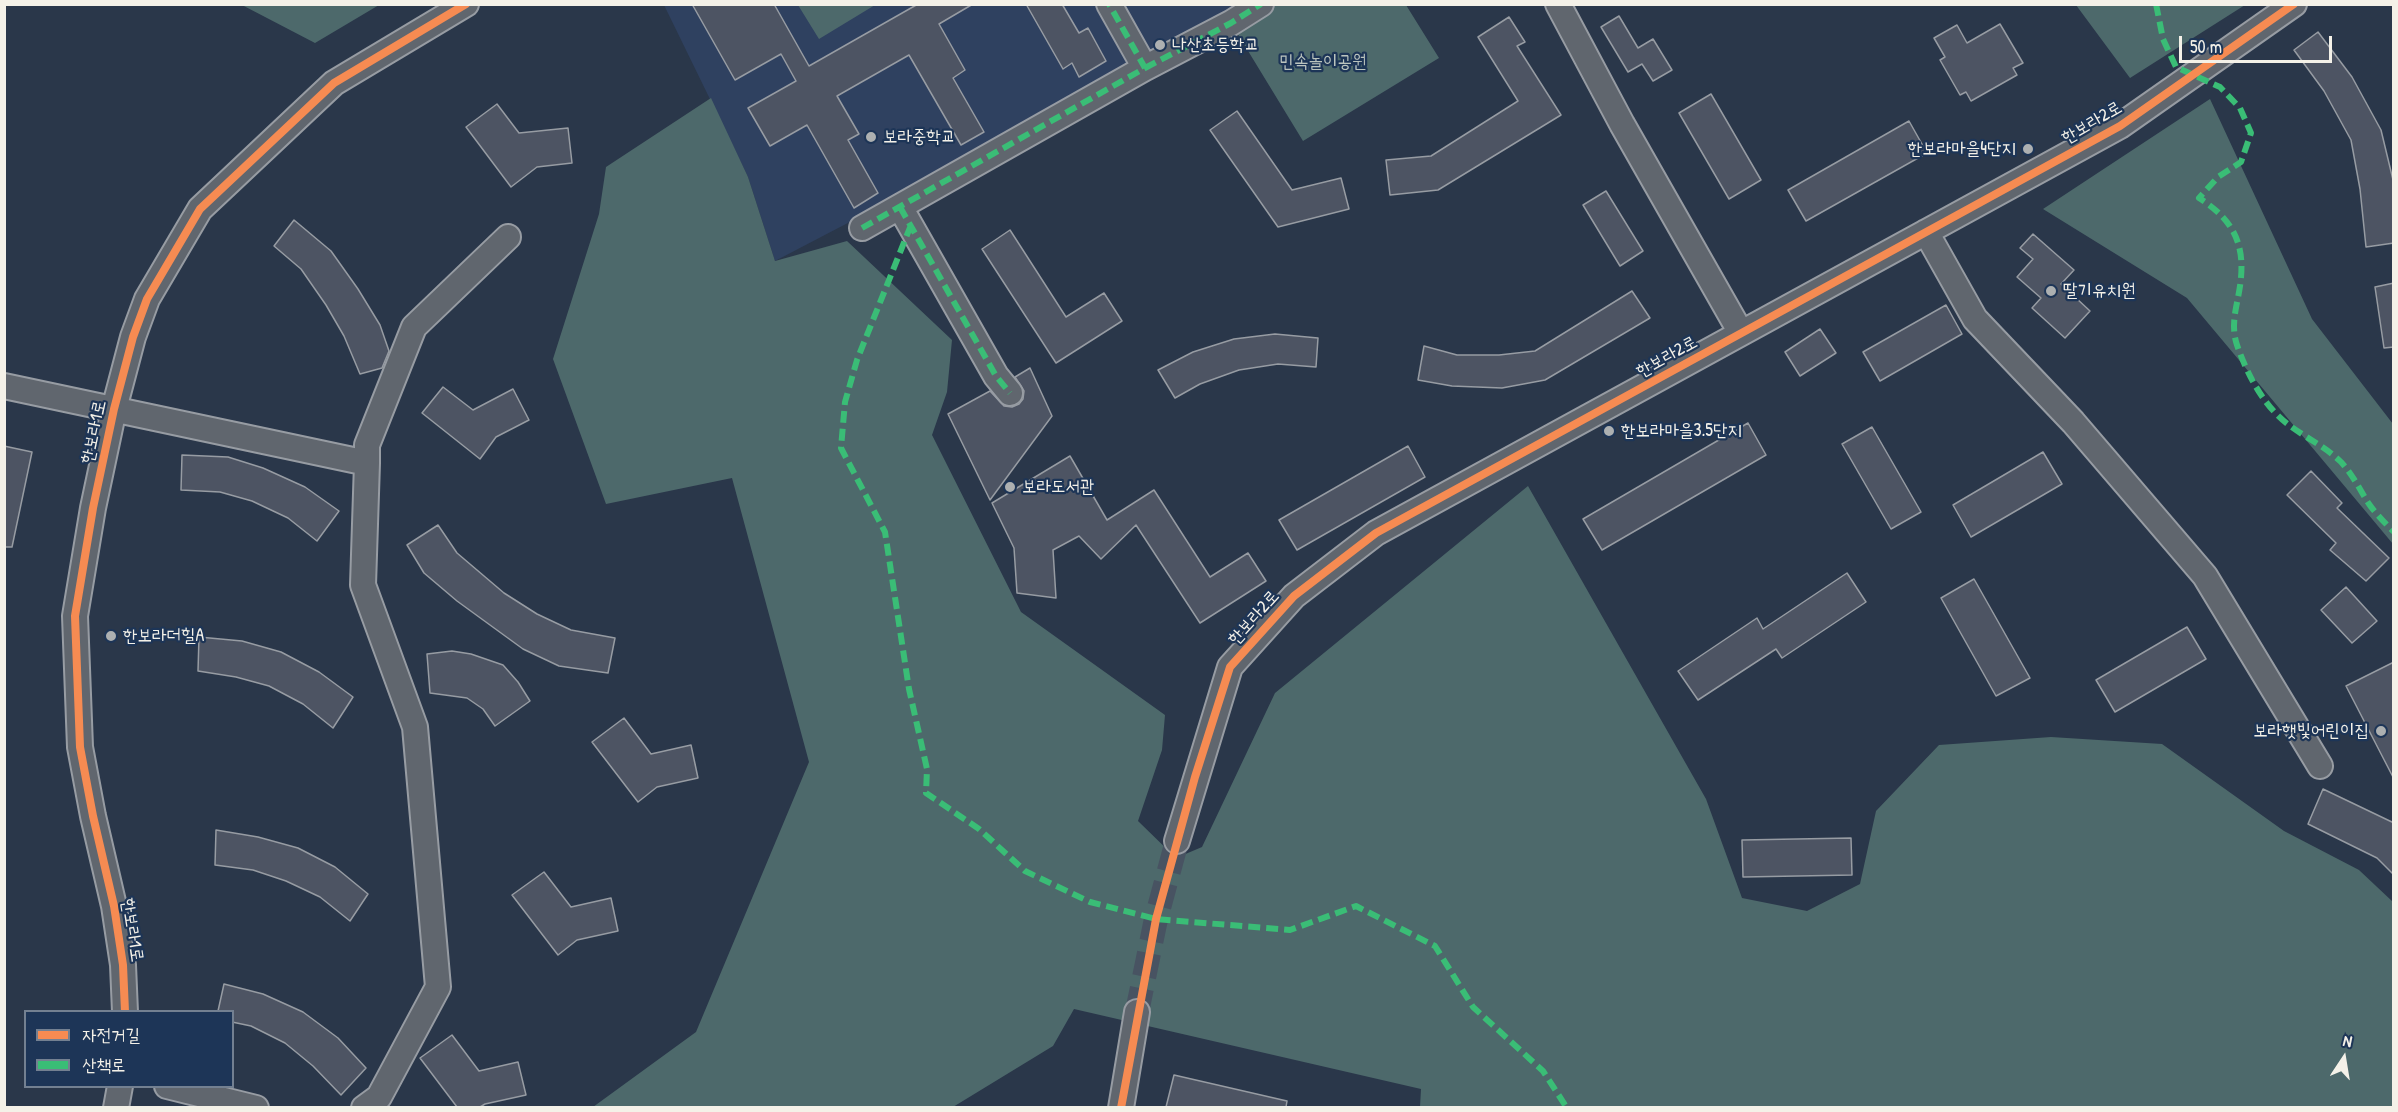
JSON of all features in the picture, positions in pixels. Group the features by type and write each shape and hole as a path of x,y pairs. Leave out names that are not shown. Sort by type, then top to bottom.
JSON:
{"street":[{"name":"한보라1로","path":"125,1010 123,965 114,906 80,747 75,616 93,508 114,409 133,337 147,299 200,209 334,83 466,4"},
{"path":"1108,4 1145,68"},
{"path":"862,228 1145,68 1231,23 1261,4"},
{"path":"1558,4 1622,124 1741,333"},
{"name":"한보라2로","path":"1177,841 1230,667 1294,597 1376,533 2120,126 2294,4"},
{"path":"900,207 996,376 1010,393"},
{"path":"1926,232 1975,319 2073,422 2205,576 2320,766"},
{"path":"364,1107 379,1097 438,987 415,727 363,585 367,445 414,327 508,237"},
{"path":"4,386 367,463"},
{"path":"1121,1107 1137,1012"},
{"path":"116,1107 120,1088"},
{"path":"175,1088 256,1107"}],"shaded area":[{"name":"보라중학교","path":"664,5 1261,5 1231,23 775,261 748,177"}],"green space":[{"path":"242,5 379,5 315,43"},
{"path":"798,5 875,5 819,39"},
{"name":"민속놀이공원","path":"1261,5 1406,5 1439,58 1303,141 1231,23"},
{"path":"2076,5 2245,5 2130,78"},
{"path":"711,98 748,177 775,261 847,241 952,340 947,392 932,435 1021,612 1165,715 1162,750 1138,821 1176,858 1202,847 1275,693 1528,486 1706,799 1742,898 1807,911 1860,884 1876,811 1939,745 2051,737 2162,744 2284,831 2359,870 2393,902 2393,1107 1420,1107 1421,1089 1074,1009 1053,1046 953,1107 593,1107 696,1032 809,762 732,478 606,504 553,359 599,214 606,167"},
{"path":"2210,99 2312,319 2393,424 2393,544 2187,298 2043,209"}],"building":[{"path":"692,4 774,4 809,66 918,4 973,4 939,24 965,70 953,78 984,132 961,145 909,55 837,96 859,134 848,140 878,193 854,208 807,125 770,146 748,108 796,81 781,54 735,80"},
{"path":"1026,4 1062,4 1079,33 1088,28 1106,61 1079,77 1072,63 1063,69"},
{"path":"1619,16 1638,48 1653,39 1672,70 1653,81 1642,64 1628,72 1601,27"},
{"path":"1509,17 1525,42 1517,46 1561,115 1438,190 1390,195 1386,160 1431,156 1518,101 1478,37"},
{"path":"2000,24 2023,63 2013,68 2017,75 1971,101 1966,92 1960,95 1940,60 1945,57 1934,38 1957,25 1967,43"},
{"path":"2318,32 2352,77 2381,130 2394,184 2394,243 2366,247 2360,189 2351,140 2324,91 2294,50"},
{"path":"1711,94 1761,180 1729,199 1679,113"},
{"path":"497,104 519,133 568,128 572,163 537,167 511,187 466,127"},
{"path":"1237,111 1292,190 1341,178 1349,209 1278,227 1210,130"},
{"path":"1909,121 1927,153 1806,221 1788,190"},
{"path":"1606,191 1643,251 1620,266 1583,205"},
{"path":"294,220 331,251 380,325 389,351 382,368 360,374 344,336 326,305 301,269 274,246"},
{"path":"1010,230 1066,317 1104,293 1122,321 1056,363 982,249"},
{"name":"딸기유치원","path":"2033,234 2074,270 2061,284 2090,311 2065,338 2032,308 2041,298 2017,277 2033,259 2020,248"},
{"path":"2394,283 2394,347 2384,348 2375,287"},
{"path":"1632,291 1650,318 1545,380 1502,388 1452,386 1418,380 1424,346 1457,355 1499,355 1535,351"},
{"path":"1946,305 1962,334 1880,381 1863,352"},
{"path":"1820,329 1836,353 1800,376 1785,352"},
{"path":"1275,334 1318,338 1316,367 1278,364 1239,370 1200,384 1175,398 1158,370 1193,352 1234,339"},
{"path":"1030,368 1052,416 990,500 948,414 990,391 1004,406 1012,407 1019,404 1023,399 1024,391 1015,377"},
{"path":"443,387 473,410 513,389 529,420 496,437 480,459 422,413"},
{"path":"1748,423 1766,455 1602,550 1583,519"},
{"path":"1872,427 1921,512 1891,529 1842,444"},
{"path":"4,446 32,452 12,547 4,547"},
{"path":"1408,446 1425,477 1297,550 1279,520"},
{"path":"2043,452 2062,484 1971,537 1953,505"},
{"path":"182,455 228,457 263,468 305,487 339,511 317,541 288,518 252,501 220,492 181,490"},
{"path":"1070,456 1107,520 1154,490 1210,577 1248,553 1266,581 1200,623 1136,525 1101,559 1079,536 1053,550 1056,598 1017,593 1014,548 992,503"},
{"path":"2311,471 2342,503 2337,508 2389,558 2366,581 2330,550 2336,543 2287,495"},
{"path":"438,525 457,553 504,593 537,614 571,630 615,638 608,673 559,666 523,649 457,601 424,573 407,545"},
{"path":"1847,573 1866,602 1782,658 1776,649 1698,700 1678,671 1757,618 1763,629"},
{"path":"1974,579 2030,678 1996,696 1941,598"},
{"path":"2346,587 2377,621 2352,643 2321,610"},
{"path":"2187,627 2206,659 2115,712 2096,680"},
{"path":"199,637 242,641 281,652 319,672 353,697 333,728 303,704 269,686 236,677 198,671"},
{"path":"452,651 471,654 503,665 518,682 530,701 495,726 483,709 467,698 430,693 427,654"},
{"name":"보라햇빛어린이집","path":"2394,662 2394,779 2346,686"},
{"path":"624,718 651,754 691,745 698,778 657,787 638,802 592,742"},
{"path":"2323,789 2394,823 2394,875 2377,858 2308,824"},
{"path":"216,830 258,837 298,848 335,867 368,894 350,921 320,897 286,881 253,870 215,865"},
{"path":"1851,838 1852,875 1743,877 1742,840"},
{"path":"544,872 571,907 611,898 618,931 577,940 558,955 512,895"},
{"path":"224,984 263,994 303,1012 338,1038 366,1068 341,1095 313,1066 285,1043 251,1026 234,1022 234,1010 218,1010"},
{"path":"452,1035 479,1071 518,1062 526,1095 480,1107 457,1107 420,1058"},
{"path":"1174,1075 1287,1101 1286,1107 1166,1107"}],"tunnel":[{"path":"1137,1012 1156,919 1177,841"}],"marked path":[{"path":"862,228 1145,68 1109,4"},
{"path":"1145,68 1231,23 1261,4"},
{"path":"2156,4 2163,39 2176,67 2220,87 2240,108 2251,133 2241,162 2218,177 2199,198 2221,215 2235,235 2239,246 2241,271 2234,330 2246,367 2257,389 2280,418 2341,462 2372,508 2394,532"},
{"path":"900,207 996,376 1010,393"},
{"path":"911,225 857,360 845,402 841,448 885,532 909,689 927,769 926,793 979,829 1025,871 1090,902 1156,919 1290,930 1356,906 1435,946 1473,1007 1543,1071 1567,1108"}],"cycle path":[{"path":"125,1010 123,965 114,906 80,747 75,616 93,508 114,409 133,337 147,299 200,209 334,83 466,4"},
{"path":"1121,1108 1156,919 1195,777 1230,667 1294,596 1376,533 2120,126 2294,4"}],"place":[{"name":"나산초등학교","path":"1160,45"},
{"name":"보라중학교","path":"871,137"},
{"name":"한보라마을4단지","path":"2028,149"},
{"name":"딸기유치원","path":"2051,291"},
{"name":"한보라마을3.5단지","path":"1609,431"},
{"name":"보라도서관","path":"1010,487"},
{"name":"한보라더힐A","path":"111,636"},
{"name":"보라햇빛어린이집","path":"2381,731"}]}
